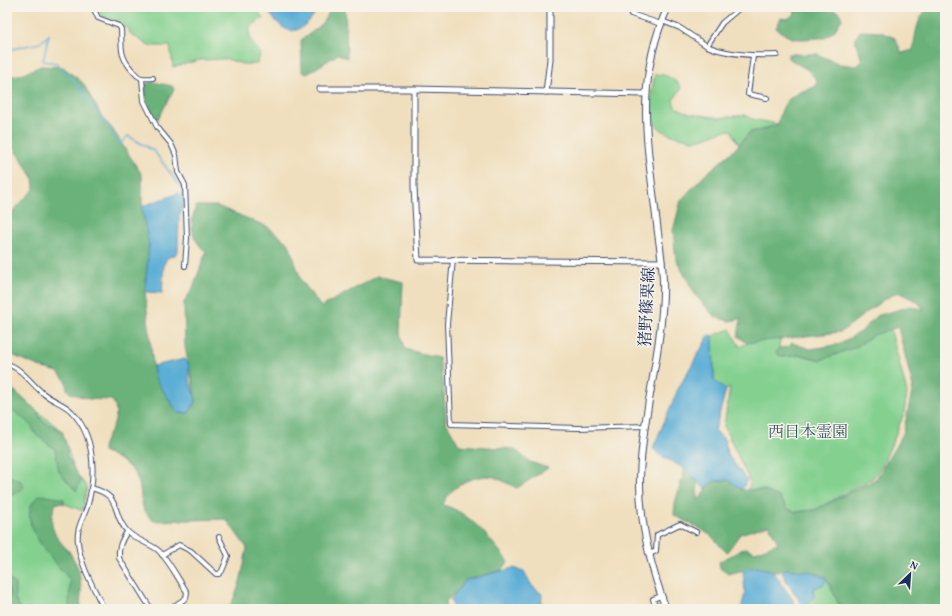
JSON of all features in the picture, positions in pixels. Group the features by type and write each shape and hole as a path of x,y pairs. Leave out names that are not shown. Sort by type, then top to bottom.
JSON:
{"main road":[{"name":"猪野篠栗線","path":"666,609 650,554 642,508 640,478 662,315 662,262 646,129 645,94 651,56 661,22 668,7"}],"street":[{"path":"93,7 98,18 119,26 121,29 124,60 138,78 153,78"},
{"path":"546,92 550,60 550,7"},
{"path":"707,46 722,23 741,7"},
{"path":"631,14 680,28 714,49 753,56 777,55"},
{"path":"753,56 748,94 767,98"},
{"path":"142,79 144,101 157,127 171,144 176,155 178,172 185,185 187,238 185,266"},
{"path":"320,89 414,89 645,94"},
{"path":"414,89 414,186 418,260 662,262"},
{"path":"453,260 447,324 451,424 563,428 646,426"},
{"path":"7,364 13,366 22,373 44,395 73,412 82,426 92,454 91,488 88,506 79,525 78,542 81,559 104,609"},
{"path":"91,488 102,491 110,496 127,532 151,545 162,555 187,592 186,598 170,609"},
{"path":"650,554 656,551 657,535 680,524 696,532"},
{"path":"127,532 122,539 118,550 119,558 151,609"},
{"path":"162,555 179,545 191,551 216,574 219,574 222,571 228,556 220,537"},
{"path":"656,609 653,599 661,596"}],"green space":[{"path":"96,7 255,7 263,18 250,27 250,39 261,53 257,64 242,64 227,59 200,60 173,67 170,46 149,46 130,33 128,28 103,17"},
{"path":"333,7 345,7 347,58 338,54 307,74 302,72 301,40 319,27"},
{"path":"794,7 833,7 835,11 839,12 842,19 835,30 825,38 799,39 789,37 776,28 781,18 787,19 795,14"},
{"path":"929,7 945,7 945,609 841,609 827,579 813,572 785,569 778,572 757,567 728,574 720,568 719,562 745,548 755,552 778,543 769,525 740,534 727,552 710,535 674,515 675,503 685,469 698,483 697,492 699,500 711,484 729,480 742,490 763,490 779,497 788,509 795,512 815,510 876,479 903,434 913,387 898,327 874,335 856,347 821,360 801,355 782,357 776,353 779,348 788,347 792,343 810,349 836,345 861,332 876,316 911,306 924,310 918,302 898,292 883,300 841,332 747,343 738,336 741,319 728,321 714,316 696,296 676,259 673,231 681,200 705,175 734,150 750,132 762,130 778,124 786,103 794,95 815,87 817,80 808,70 788,58 788,54 817,54 840,64 857,66 862,61 855,39 860,31 881,32 895,38 902,53 913,50 919,21 921,16"},
{"path":"41,66 63,67 83,83 103,119 111,127 142,175 142,208 149,245 145,291 153,366 155,378 178,413 189,413 196,400 185,347 184,302 193,288 206,252 194,237 192,219 196,206 217,206 268,227 289,244 301,280 321,307 377,276 403,282 401,333 405,349 439,358 443,381 446,422 459,445 514,449 530,462 548,468 517,488 492,476 474,478 455,488 450,493 443,505 471,520 487,536 508,562 502,570 466,580 445,602 446,609 228,609 238,588 247,548 226,519 154,521 145,512 140,486 132,470 123,462 103,451 106,440 115,421 115,407 112,400 89,399 70,393 67,389 66,381 58,372 43,368 7,353 7,262 11,257 10,220 14,210 34,189 33,177 7,139 7,77 23,74"},
{"path":"655,74 670,77 681,86 680,91 673,100 675,107 689,113 719,118 745,115 752,119 778,124 762,130 750,132 739,145 731,130 726,130 698,140 675,136 665,132 653,119 651,111"},
{"path":"153,82 172,86 174,89 158,119 154,118 146,100 145,84"},
{"name":"西日本霊園","path":"890,327 907,393 904,413 895,436 882,466 873,478 815,510 795,512 788,509 779,497 764,490 748,490 750,482 724,426 730,388 726,390 714,380 713,336 730,329 740,347 747,343 781,333 777,352 782,357 801,355 821,360 873,333"},
{"path":"7,384 37,411 42,421 62,431 68,450 66,455 81,481 76,491 59,472 55,449 36,435 30,424 7,406"},
{"path":"7,387 62,431 75,472 87,487 82,511 68,505 58,503 43,506 57,540 69,551 78,569 81,590 80,609 7,609"},
{"path":"7,475 21,481 24,487 17,493 7,497"},
{"path":"40,495 64,499 64,503 56,503 52,514 52,524 58,539 69,552 78,569 81,583 80,602 82,609 71,609 69,606 70,580 46,551 32,527 30,515 32,504"},
{"path":"827,579 841,609 796,609 805,607 814,597 813,589 824,584"},
{"path":"10,580 15,584 15,599 21,609 7,609 7,602 10,595 7,582"}],"water":[{"path":"265,7 320,7 305,25 292,31 280,25"},
{"path":"179,193 184,198 181,214 179,216 178,251 175,255 167,258 164,264 162,293 147,292 145,291 149,245 142,208 143,206"},
{"path":"709,335 713,336 714,380 726,390 715,430 725,440 727,454 747,480 742,490 729,480 714,481 705,489 685,469 658,454 653,448 678,389"},
{"path":"185,359 189,365 189,379 196,400 189,413 178,413 155,378 153,366"},
{"path":"757,567 773,571 798,608 741,609 745,593 743,570"},
{"path":"513,568 524,571 532,586 542,594 541,609 453,609 451,599 466,580"},
{"path":"785,569 813,572 827,579 824,584 813,589 814,597 804,607 787,582 782,571"}],"waterway":[{"path":"49,35 43,61 57,63 82,90 84,96 91,102 96,113 109,127 120,144 128,136 154,151 183,190 182,198"},
{"path":"7,50 40,43 49,35"}]}
